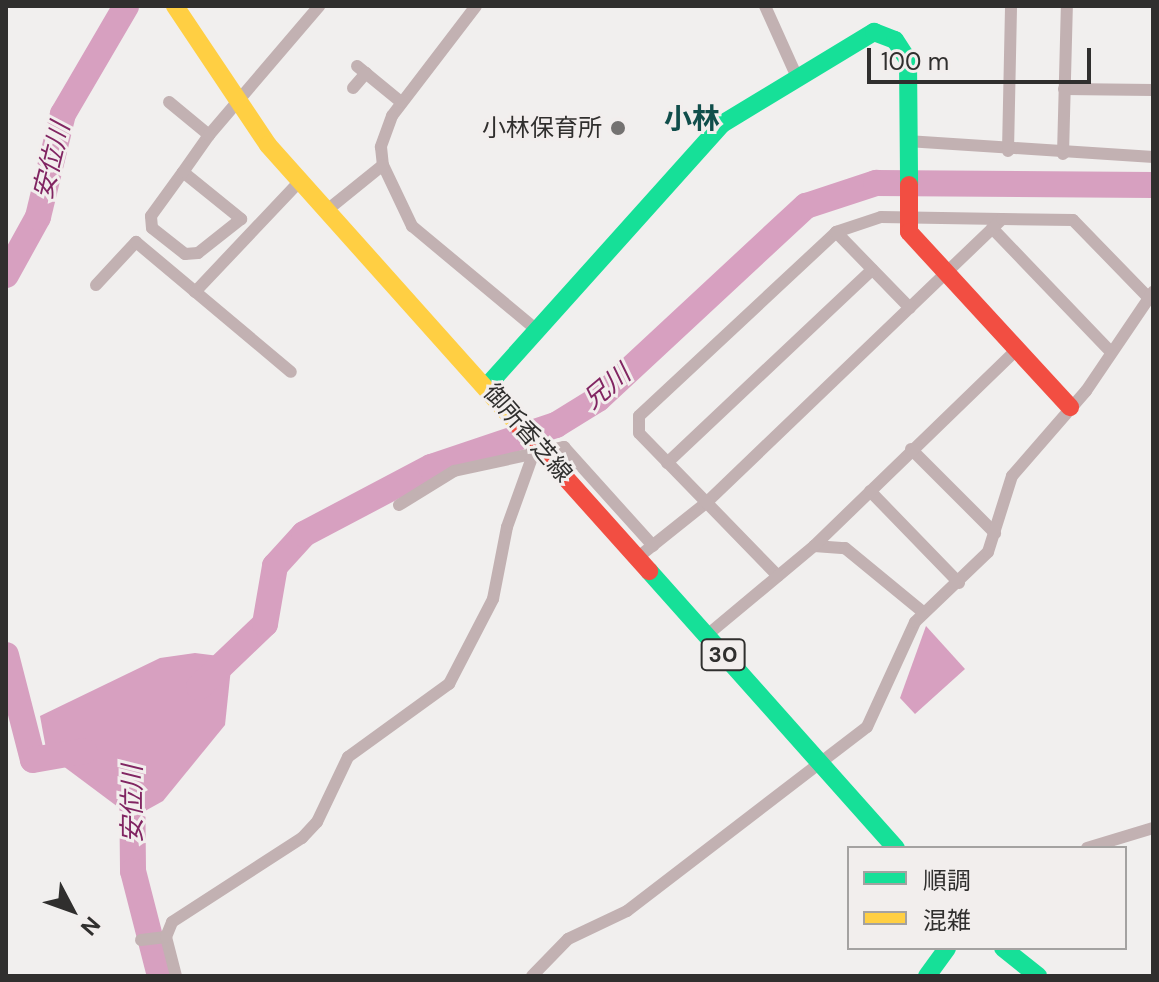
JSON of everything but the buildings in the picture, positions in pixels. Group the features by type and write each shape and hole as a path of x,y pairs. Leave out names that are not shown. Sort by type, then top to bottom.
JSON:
{"main road":[{"name":"御所香芝線","path":"175,6 237,102 300,181 522,425 894,846"},
{"path":"487,386 722,124 863,35 886,34 908,60 905,211 917,246 1070,407"},
{"path":"927,976 946,950"},
{"path":"1006,950 1038,976"}],"street":[{"path":"183,172 241,219 198,253 185,254 152,228 151,216 209,135 319,6"},
{"path":"476,6 401,102 385,132 383,165 412,226 537,330"},
{"path":"765,6 796,75"},
{"path":"1008,151 1011,6"},
{"path":"1063,154 1067,6"},
{"path":"353,88 362,70 401,102"},
{"path":"1064,89 1153,90"},
{"path":"169,102 209,135"},
{"path":"907,141 1008,151 1153,157"},
{"path":"326,211 383,165"},
{"path":"195,292 300,181"},
{"path":"532,976 568,939 627,911 823,765 877,712 923,612 959,583 995,533 1012,476 1070,407 1150,295 1073,220 1002,219 905,211 836,232 639,416 639,433 778,576"},
{"path":"637,558 706,503 1002,219"},
{"path":"992,228 1111,352"},
{"path":"836,232 910,308"},
{"path":"96,285 136,242 291,372"},
{"path":"667,463 872,270"},
{"path":"706,636 814,546 1016,350"},
{"path":"399,505 454,471 564,447 653,546"},
{"path":"911,449 995,533"},
{"path":"176,976 166,937 172,922 302,838 317,822 348,757 449,684 493,599 507,527 534,452"},
{"path":"870,491 959,583"},
{"path":"814,546 845,548 923,612"},
{"path":"1094,846 1153,828"},
{"path":"141,940 166,937"}],"water":[{"path":"926,626 965,669 915,714 900,698"},
{"path":"195,653 219,656 231,668 225,725 163,801 145,811 118,807 47,754 40,716 160,658"}],"waterway":[{"name":"安位川","path":"6,275 38,217 63,114 126,6"},
{"name":"兄川","path":"199,687 265,624 275,566 304,534 431,467 556,425 598,399 806,206 876,183 1153,185"},
{"name":"安位川","path":"6,655 33,760 84,751"},
{"name":"安位川","path":"132,774 133,871 160,976"}],"traffic: fast":[{"path":"487,386 722,124 874,32 895,40 908,60 909,185"},
{"path":"649,571 894,846"},
{"path":"927,976 946,950"},
{"path":"1006,950 1038,976"}],"traffic: slow":[{"path":"175,6 268,145 519,426"}],"traffic: jam":[{"path":"909,185 909,232 1070,407"},
{"path":"519,426 649,571"}],"place":[{"name":"小林保育所","path":"618,128"}],"district":[{"name":"小林","path":"692,119"}]}
